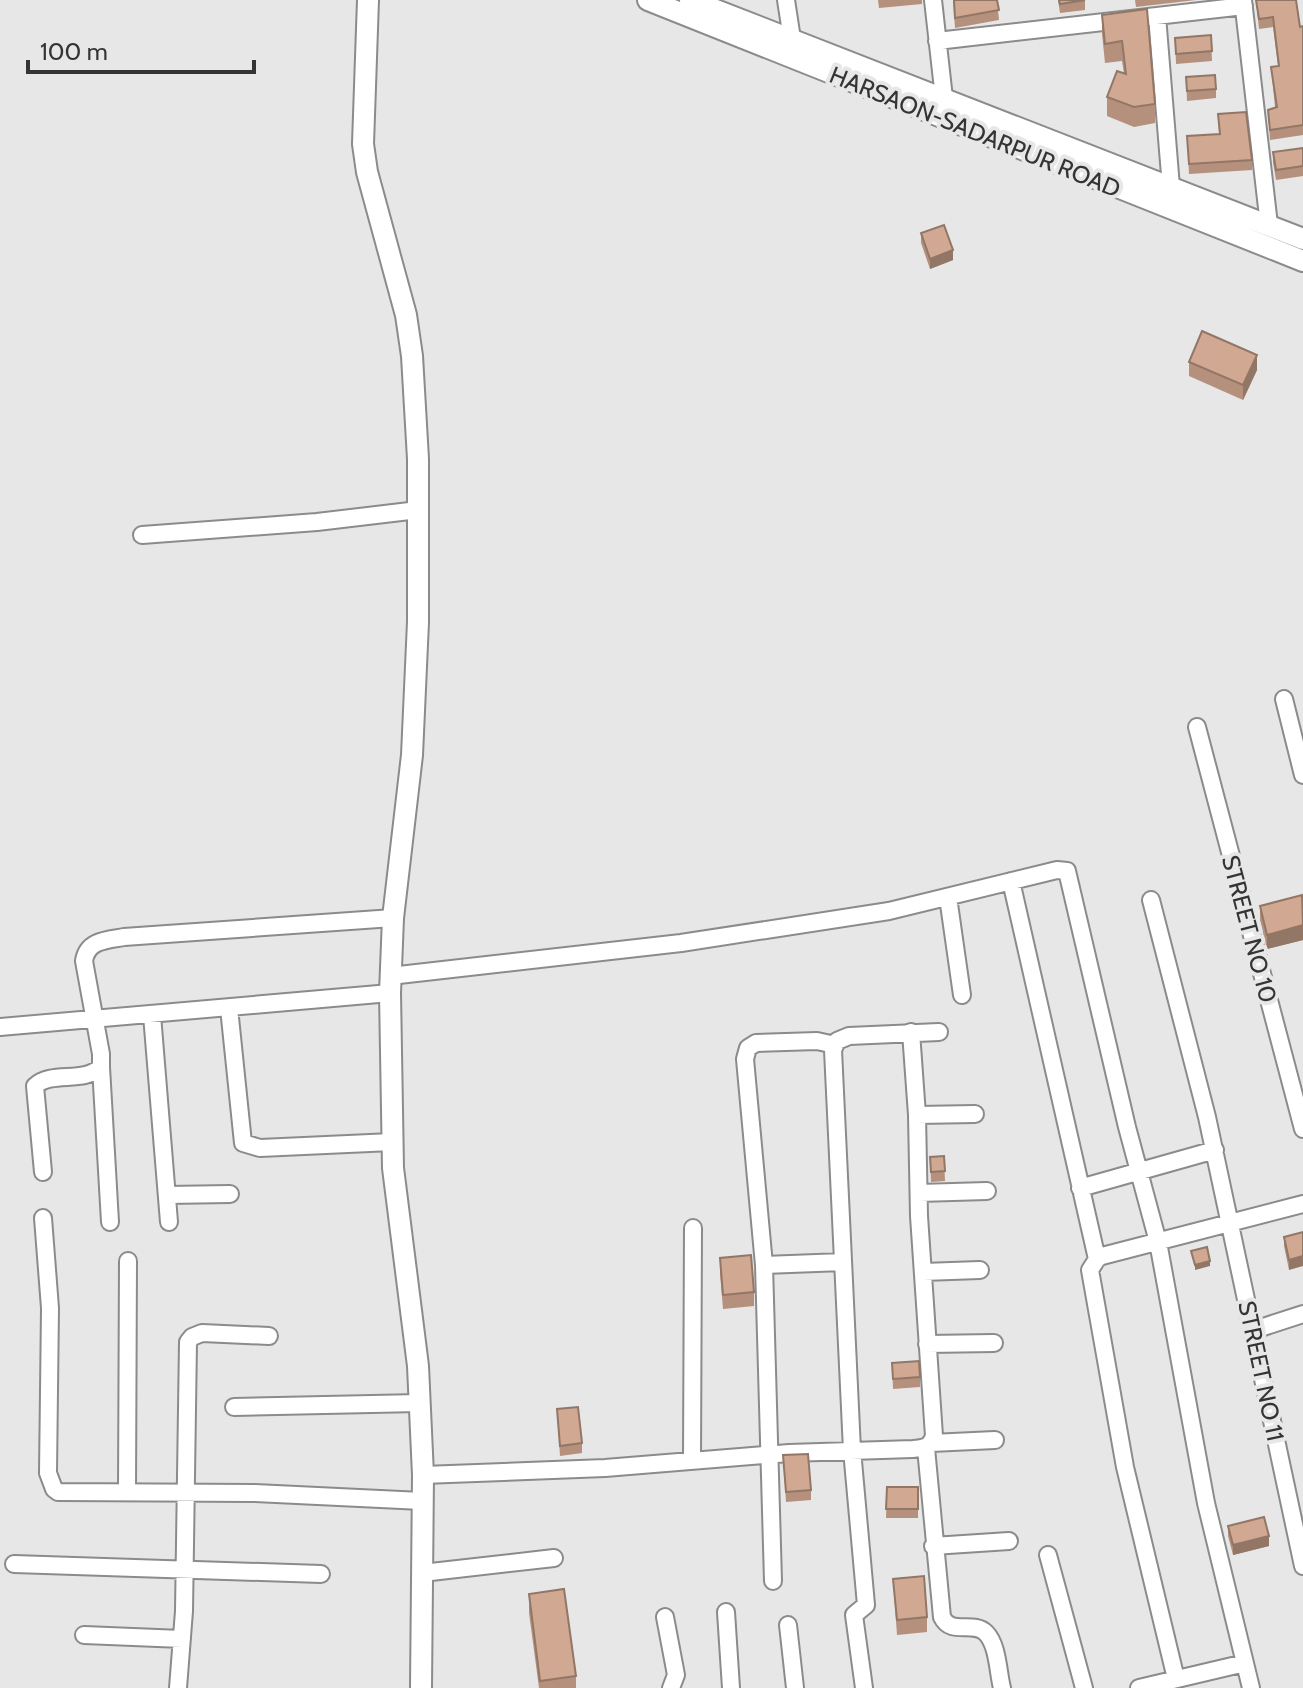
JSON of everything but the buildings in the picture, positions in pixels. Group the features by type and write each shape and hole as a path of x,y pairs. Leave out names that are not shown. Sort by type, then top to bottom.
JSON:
{"street":[{"path":"368,0 363,144 367,172 406,315 413,372 418,510 418,622 412,755 393,918 390,984 392,1142 396,1201 418,1366 423,1475 421,1688"},
{"name":"HARSAON-SADARPUR ROAD","path":"648,0 1303,261"},
{"name":"HARSAON-SADARPUR ROAD","path":"690,0 1303,239"},
{"path":"786,0 792,39"},
{"path":"933,0 944,98"},
{"path":"937,41 1243,3 1269,225"},
{"path":"1157,16 1171,187"},
{"path":"142,535 317,522 418,510"},
{"path":"1284,699 1299,740 1303,775"},
{"name":"STREET NO 10","path":"1197,727 1303,1129"},
{"path":"0,1027 229,1008 681,943 889,911 1057,870 1068,873 1158,1242 1206,1503 1251,1688"},
{"path":"1011,881 1097,1259"},
{"path":"948,897 962,995"},
{"name":"STREET NO 11","path":"1151,900 1215,1150 1251,1331 1295,1489 1303,1566"},
{"path":"110,1222 101,1054 84,961 87,948 124,937 393,918"},
{"path":"229,1008 243,1143 260,1148 392,1142"},
{"path":"152,1015 169,1222"},
{"path":"911,1032 934,1436 928,1446 939,1607 945,1624 981,1629 988,1634 1002,1688"},
{"path":"864,1688 854,1615 866,1605 852,1450 835,1045 841,1038 849,1036 939,1032"},
{"path":"773,1581 764,1265 746,1053 752,1045 765,1043 817,1041 835,1045"},
{"path":"43,1172 35,1086 45,1080 90,1074 101,1067"},
{"path":"917,1115 975,1114"},
{"path":"1080,1188 1215,1150"},
{"path":"919,1193 987,1191"},
{"path":"167,1195 230,1194"},
{"path":"1176,1679 1125,1467 1090,1270 1097,1259 1303,1204"},
{"path":"43,1218 50,1308 48,1473 54,1489 65,1494 255,1493 422,1501"},
{"path":"692,1461 693,1228"},
{"path":"127,1492 128,1261"},
{"path":"764,1265 843,1262"},
{"path":"923,1272 980,1270"},
{"path":"1251,1331 1303,1314"},
{"path":"178,1688 185,1570 188,1342 196,1334 202,1333 269,1336"},
{"path":"927,1344 994,1343"},
{"path":"234,1407 419,1403"},
{"path":"423,1475 692,1461 995,1440"},
{"path":"933,1546 1009,1541"},
{"path":"1048,1555 1084,1688"},
{"path":"422,1573 554,1558"},
{"path":"14,1564 321,1574"},
{"path":"726,1612 731,1688"},
{"path":"665,1617 676,1675 671,1688"},
{"path":"788,1625 795,1688"},
{"path":"84,1635 182,1639"},
{"path":"1139,1688 1245,1663"}]}
